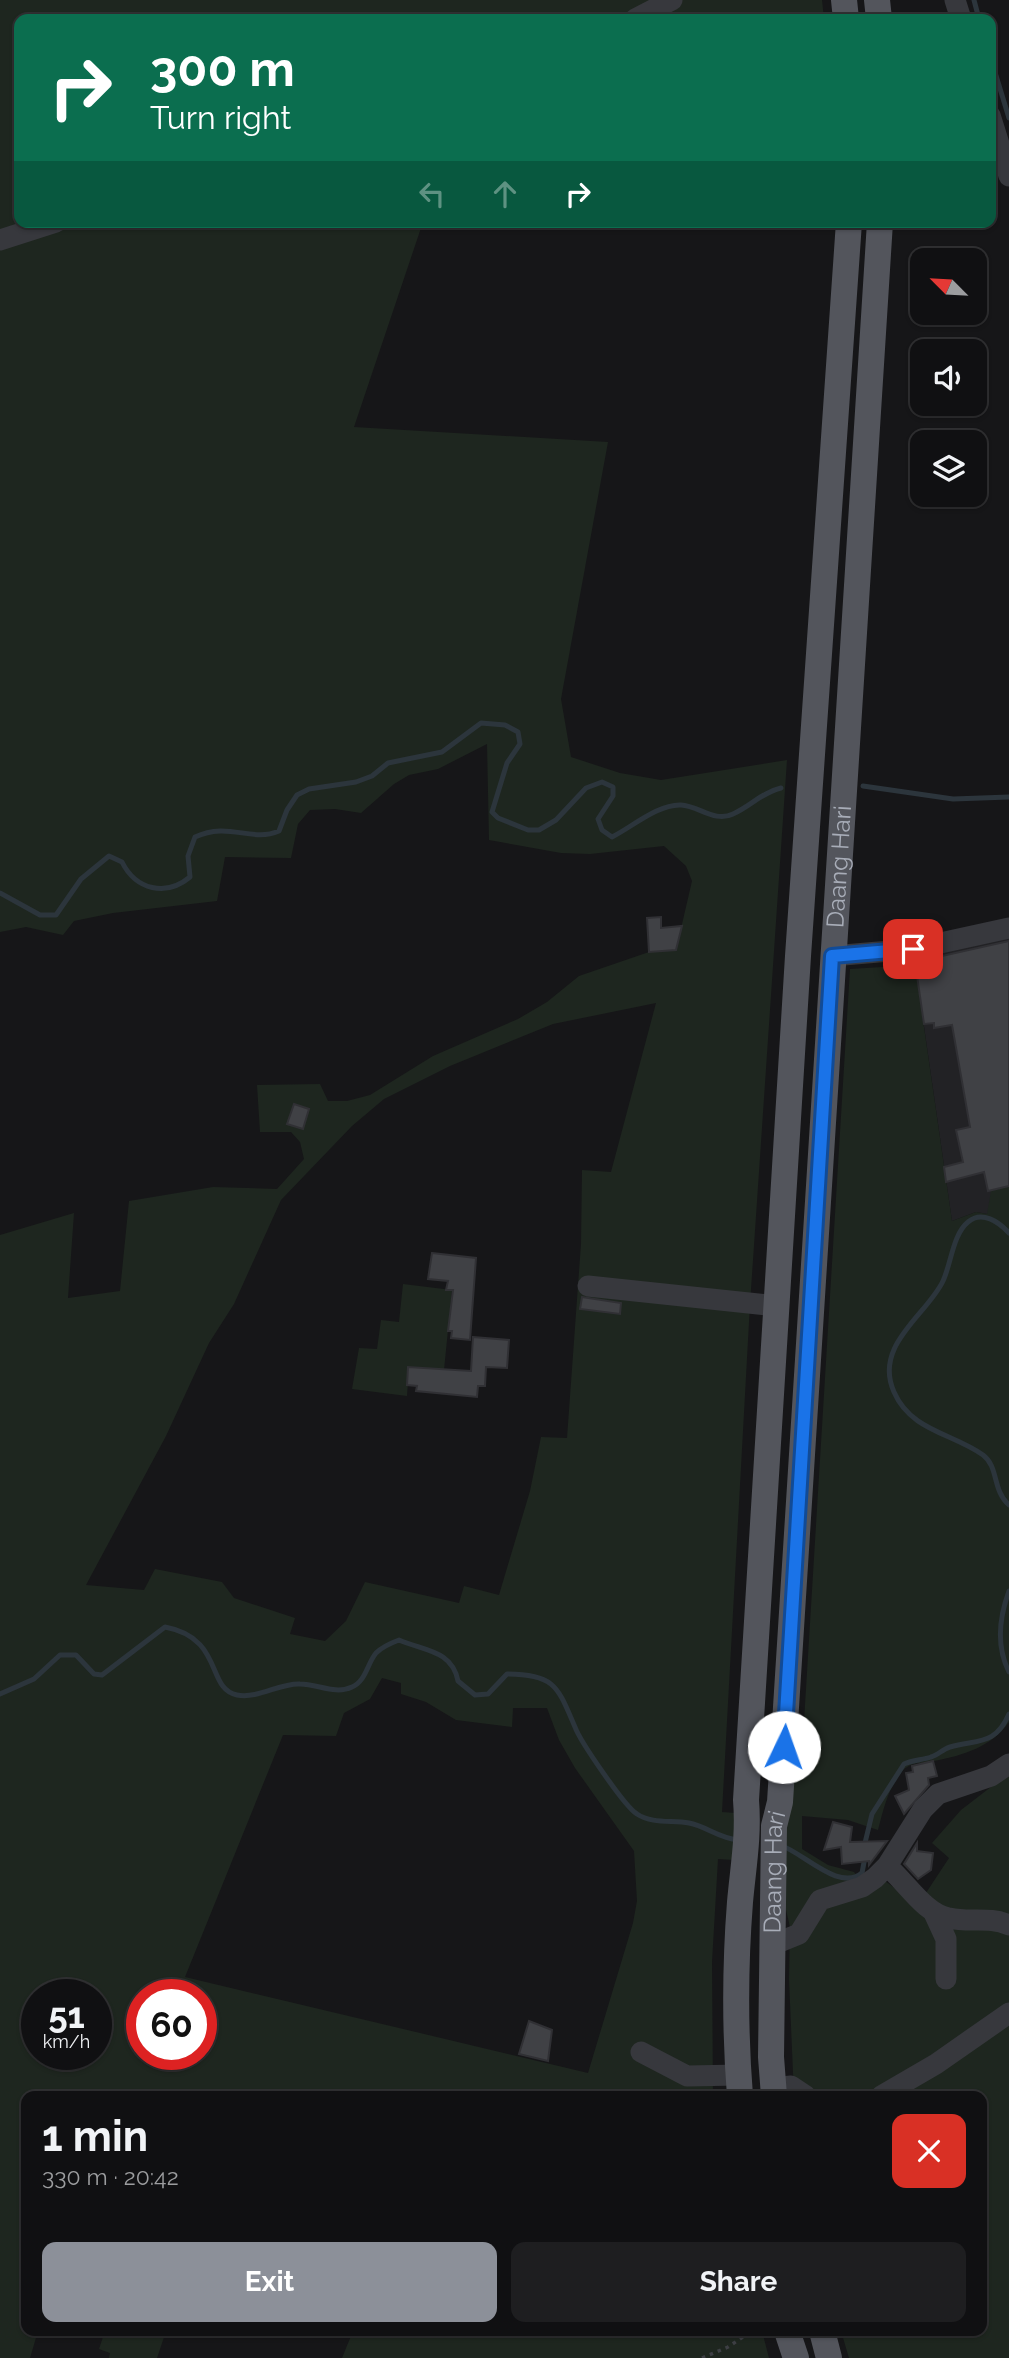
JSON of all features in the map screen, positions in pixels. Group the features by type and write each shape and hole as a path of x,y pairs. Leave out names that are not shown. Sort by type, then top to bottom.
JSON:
{"main road":[{"name":"Daang Hari","path":"774,2091 771,2057 772,1945 759,1861 761,1826 747,1800 849,228"},
{"name":"Daang Hari","path":"761,1826 780,1802 880,228"},
{"path":"779,1278 812,1279"},
{"name":"Daang Hari","path":"739,2086 740,1902 759,1861"},
{"path":"789,2336 796,2358"},
{"path":"823,2336 829,2358"}],"street":[{"path":"644,14 671,0"},
{"path":"996,134 1009,176"},
{"path":"0,240 37,228"},
{"path":"832,956 913,949 1009,928"},
{"path":"588,1286 777,1306"},
{"path":"772,1945 799,1934 820,1900 863,1887 887,1866 923,1809 938,1794 991,1776 1009,1764"},
{"path":"887,1866 934,1913 946,1939 946,1979"},
{"path":"934,1913 958,1920 998,1920 1009,1925"},
{"path":"890,2091 936,2064 1009,2013"},
{"path":"641,2052 687,2076 739,2086"},
{"path":"780,2091 796,2088 800,2091"}],"path":[{"path":"702,2358 728,2347 744,2336"}],"shaded area":[{"path":"0,0 822,0 823,14 14,14 14,228 421,228 354,427 608,442 561,699 571,757 620,773 661,780 787,760 750,1304 722,1812 736,1813 734,1860 718,1859 712,1962 713,2091 21,2091 21,2336 37,2336 30,2358 0,2358 0,1235 74,1213 68,1298 120,1291 129,1201 213,1187 277,1189 304,1159 300,1142 291,1132 260,1132 257,1085 320,1084 328,1101 347,1101 370,1095 433,1056 518,1019 547,1002 579,976 649,952 676,950 692,881 686,866 664,846 590,854 561,853 489,840 487,744 438,769 409,775 394,784 361,813 335,809 310,810 298,824 291,858 225,857 217,901 113,913 74,921 63,935 26,927 0,932","holes":["656,1003 611,1172 582,1170 581,1244 567,1438 541,1437 530,1491 499,1595 464,1586 459,1603 365,1582 346,1621 325,1641 290,1634 295,1618 234,1598 222,1582 155,1569 144,1590 86,1585 166,1436 209,1343 234,1304 281,1200 352,1126 384,1099 450,1066 553,1024","382,1678 401,1683 401,1694 426,1702 456,1720 512,1727 513,1708 547,1708 559,1740 575,1768 634,1851 637,1901 633,1923 588,2073 217,1985 217,2070 126,2070 126,1979 193,1979 185,1977 283,1735 336,1736 344,1713 370,1699"]},
{"path":"1009,920 1009,1186 987,1214 976,1212 952,1221 912,943"},
{"path":"915,965 952,1221 976,1212 987,1214 991,1191 1009,1186 1009,1722 994,1738 976,1749 945,1759 915,1764 903,1770 889,1793 878,1830 848,1820 802,1816 802,1849 828,1865 854,1872 869,1890 885,1881 918,1905 949,1858 932,1843 961,1810 1009,1773 1009,2358 849,2358 842,2336 987,2336 987,2091 794,2091 789,1979 790,1927 780,1884 785,1802 802,1754 850,969"},
{"path":"403,1284 452,1290 444,1370 409,1368 407,1396 352,1389 359,1348 377,1349 381,1320 399,1322"},
{"path":"103,2336 164,2336 157,2358 109,2358 110,2353 99,2349"},
{"path":"351,2336 763,2336 769,2358 342,2358"}],"building":[{"path":"661,917 661,928 682,926 676,950 649,952 647,918"},
{"path":"1009,941 1009,1186 988,1191 984,1172 946,1182 944,1167 963,1162 956,1130 970,1127 952,1025 934,1028 934,1023 924,1024 915,962"},
{"path":"294,1104 309,1109 303,1129 287,1124"},
{"path":"432,1253 476,1258 470,1340 451,1338 452,1331 448,1331 453,1290 446,1290 448,1281 428,1279"},
{"path":"582,1297 621,1303 620,1314 580,1309"},
{"path":"473,1337 509,1340 507,1368 486,1367 485,1386 478,1386 477,1397 416,1391 417,1386 407,1385 408,1367 471,1371"},
{"path":"933,1761 937,1776 928,1778 929,1785 904,1814 895,1796 909,1790 906,1773 913,1772 912,1766"},
{"path":"833,1822 852,1827 850,1842 887,1841 869,1865 869,1861 842,1864 841,1847 824,1850"},
{"path":"917,1843 917,1851 933,1853 931,1870 918,1879 904,1864"},
{"path":"529,2021 552,2030 548,2061 519,2054"}],"waterway":[{"path":"974,0 978,14"},
{"path":"996,76 1009,118"},
{"path":"0,893 40,915 56,915 81,879 109,856 122,862 128,872 143,884 152,888 171,887 190,877 188,856 195,837 219,831 259,835 279,831 287,810 297,795 309,789 356,782 372,776 388,763 442,752 481,723 505,725 518,732 520,744 507,763 492,812 498,818 528,830 539,830 556,820 586,788 602,782 613,787 613,796 598,819 602,830 612,837 663,808 681,805 720,817 726,816 781,788"},
{"path":"863,786 953,799 1009,797"},
{"path":"1009,1233 984,1217 973,1219 963,1227 943,1281 896,1345 889,1375 901,1405 911,1415 988,1460 1000,1493 1009,1505"},
{"path":"1009,1591 1000,1632 1002,1652 1009,1672"},
{"path":"0,1694 34,1679 60,1655 76,1655 94,1674 102,1675 165,1627 184,1633 197,1641 227,1691 245,1696 292,1684 339,1690 352,1687 363,1677 376,1653 399,1640 443,1657 450,1663 458,1681 475,1695 488,1694 507,1674 546,1680 559,1693 579,1734 603,1773 637,1814 656,1820 695,1825 739,1840"},
{"path":"864,1847 872,1814 904,1764 934,1756 950,1747 992,1736 998,1732 1009,1714"},
{"path":"780,1845 832,1875 843,1878 853,1878 862,1873 865,1857"}],"route":[{"path":"784,1747 832,956 913,949"}]}
